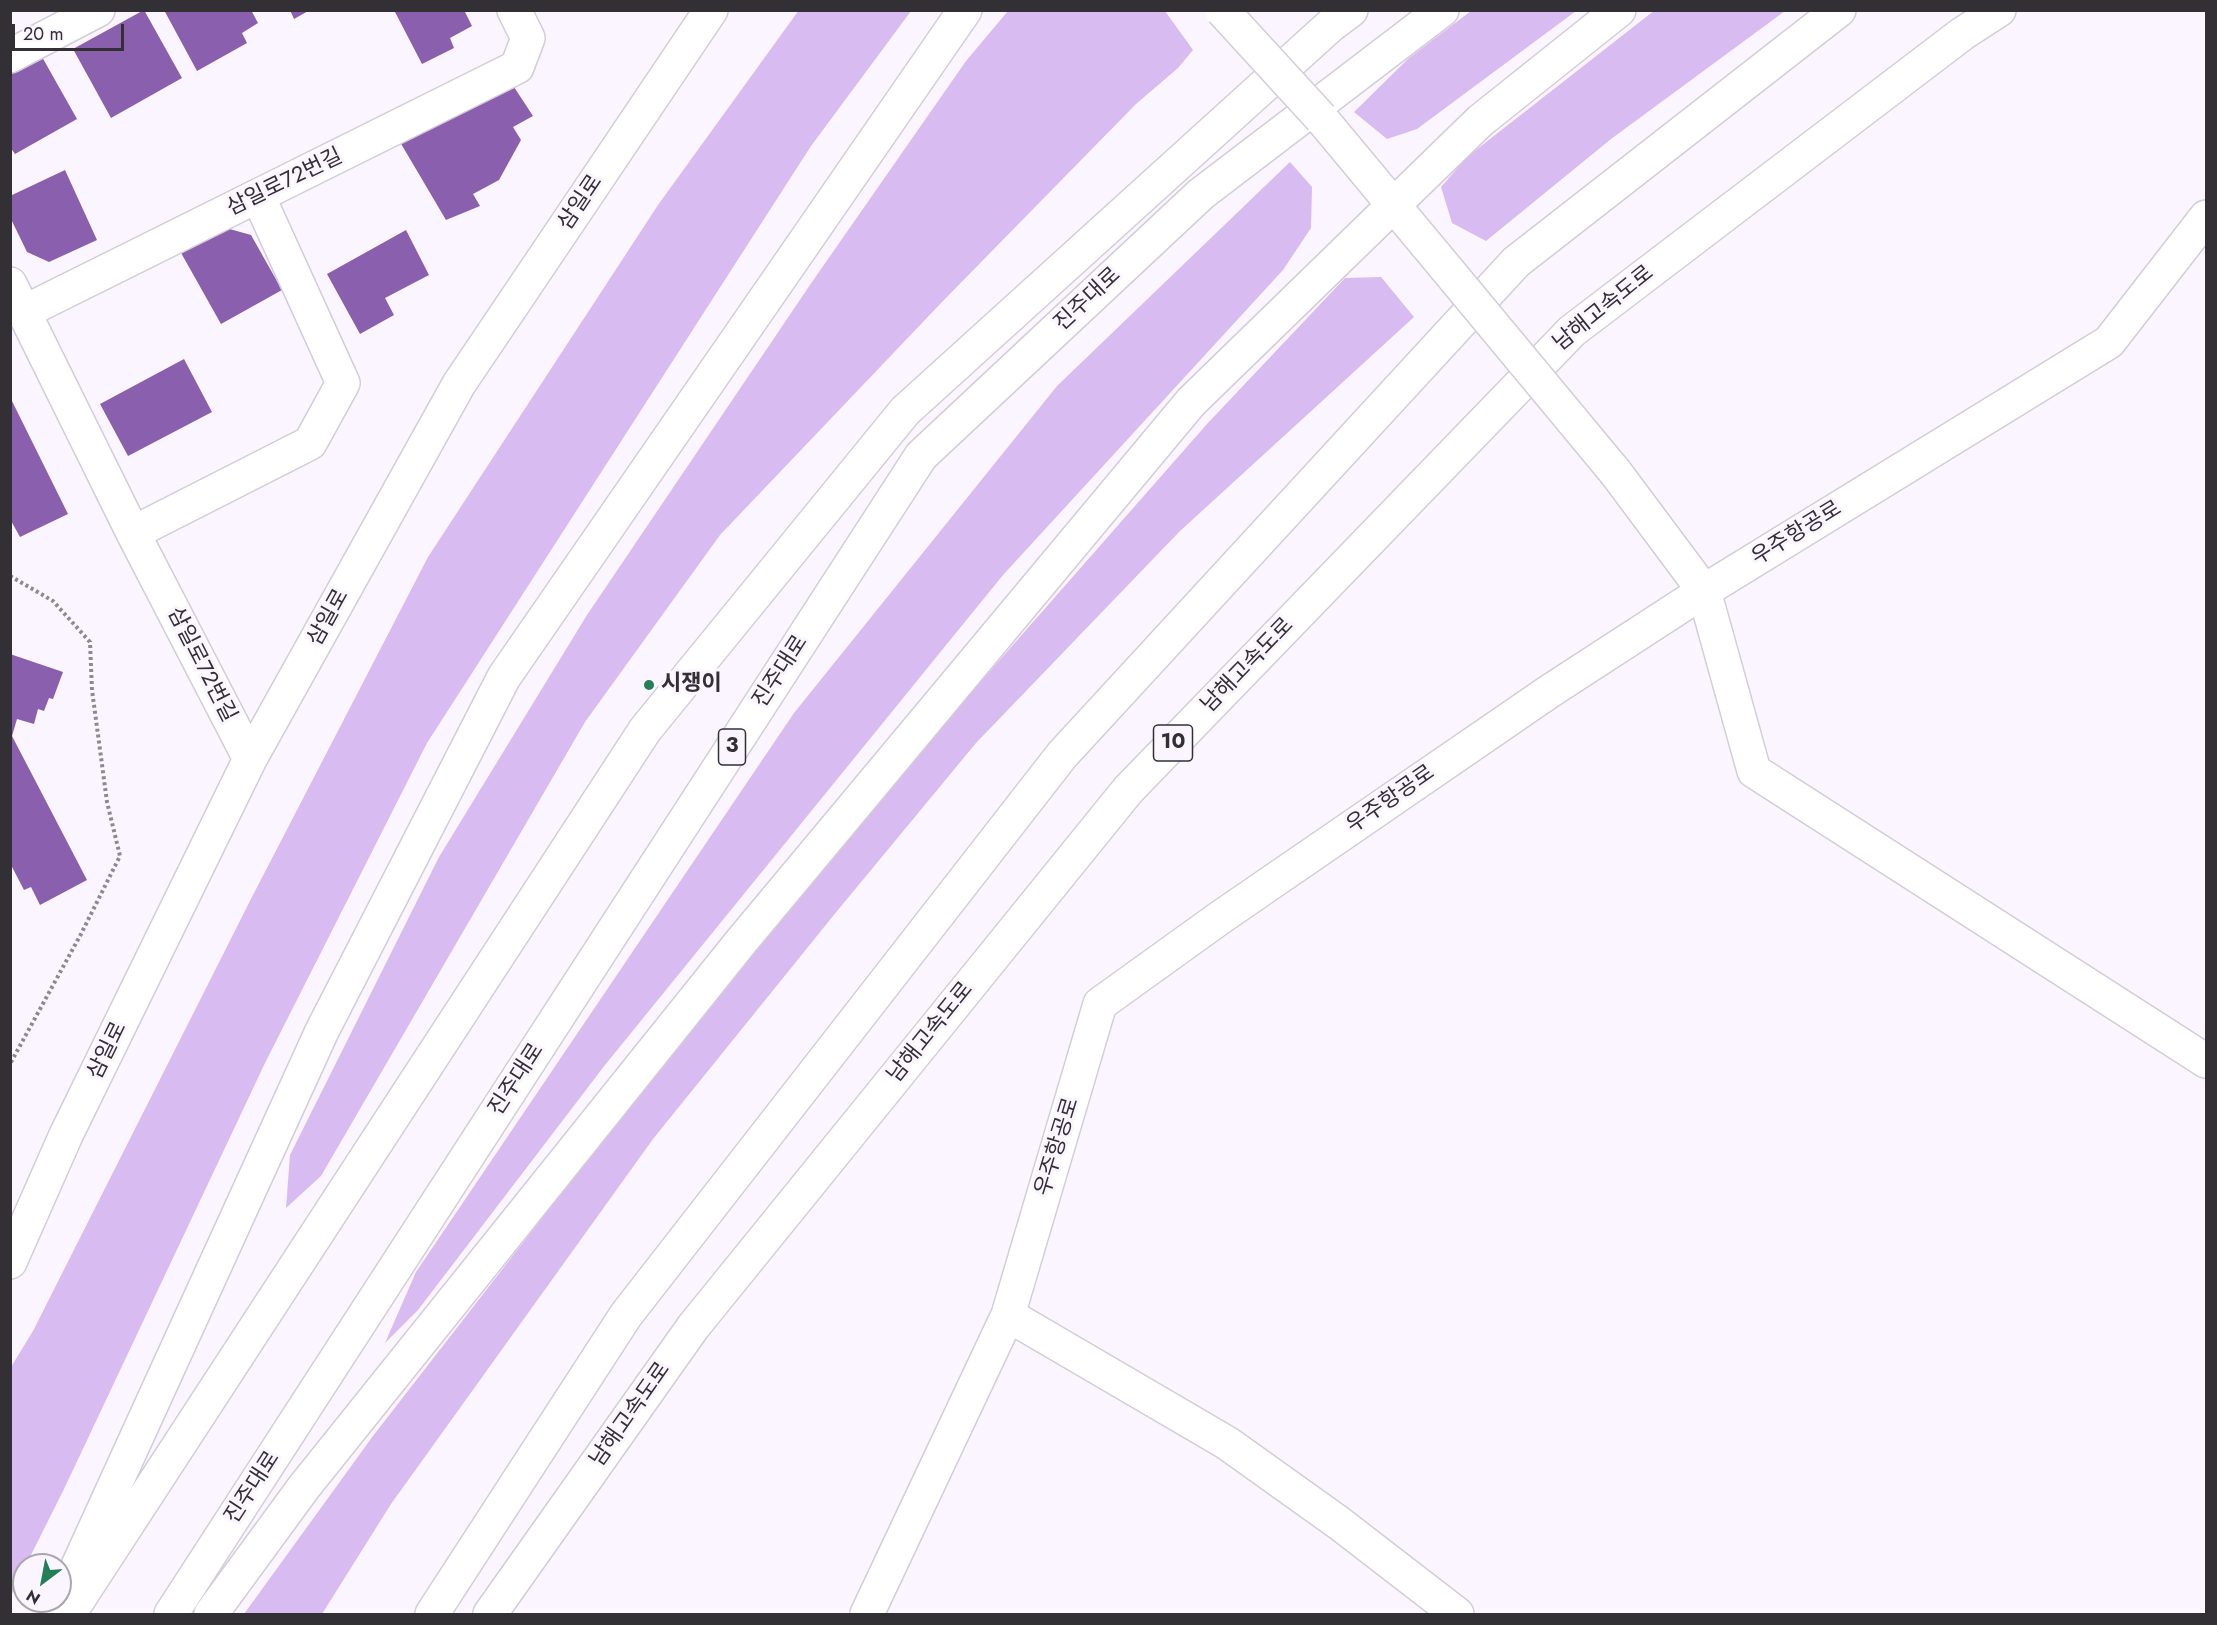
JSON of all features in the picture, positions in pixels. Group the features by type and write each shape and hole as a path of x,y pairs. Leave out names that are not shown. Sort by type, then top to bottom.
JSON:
{"main road":[{"path":"10,56 98,10"},
{"name":"삼일로","path":"10,1262 66,1135 250,759 459,384 711,10"},
{"path":"56,1614 322,1031 504,677 965,10"},
{"path":"1222,10 1321,118 1394,205 1616,473 1704,591 1754,771 2206,1060"},
{"name":"진주대로","path":"69,1614 645,730 905,411 1331,25 1351,10"},
{"name":"진주대로","path":"171,1614 921,456 1200,194 1442,10"},
{"path":"211,1614 304,1487 740,943 1191,402 1480,121 1619,10"},
{"path":"432,1614 626,1316 1062,755 1516,262 1839,10"},
{"name":"남해고속도로","path":"490,1614 693,1327 1128,790 1572,331 1962,34 1999,10"},
{"name":"삼일로72번길","path":"250,759 133,533 17,298 258,196 517,67 521,24"},
{"path":"133,533 310,443 343,383 258,196"},
{"name":"우주항공로","path":"867,1614 1008,1316 1100,1004 1230,911 1550,691 1704,591 2109,342 2206,217"},
{"path":"1008,1316 1227,1443 1339,1523 1457,1614"}],"path":[{"path":"10,576 53,601 90,642 92,690 107,802 120,856 81,934 10,1064"}],"shaded area":[{"path":"799,10 911,11 811,146 427,743 265,1063 32,1553 12,1553 11,1596 11,1367 33,1331 253,895 428,557 658,205"},
{"path":"1655,10 1785,11 1611,139 1486,241 1452,223 1441,187 1467,157"},
{"path":"1008,11 1165,11 1193,50 1178,68 1136,104 942,302 720,535 585,722 321,1176 286,1208 290,1155 439,857 587,615 812,282 966,61"},
{"path":"1471,11 1576,11 1417,129 1387,139 1354,112 1409,58"},
{"path":"1290,162 1312,187 1311,228 1283,270 1003,575 605,1065 418,1310 385,1343 416,1272 794,713 1057,386"},
{"path":"1381,277 1414,317 1179,532 976,743 653,1139 391,1504 322,1614 244,1614 373,1436 684,1035 976,687 1207,424 1345,278"}],"building":[{"path":"144,10 182,78 111,118 73,49"},
{"path":"164,10 251,10 258,23 242,33 247,43 197,71"},
{"path":"290,10 310,10 294,19"},
{"path":"394,10 464,10 472,26 450,38 454,48 422,64"},
{"path":"37,48 77,119 15,154 10,147 10,63"},
{"path":"514,87 533,116 513,127 521,140 499,180 473,194 480,206 446,220 400,142"},
{"path":"65,170 97,240 49,262 27,252 10,217 10,196"},
{"path":"226,228 251,235 282,290 221,324 180,251"},
{"path":"406,230 429,275 385,298 394,315 360,334 327,274"},
{"path":"184,359 212,412 128,456 100,404"},
{"path":"10,397 68,514 20,537 10,519"},
{"path":"10,654 63,672 53,699 49,698 44,711 38,709 34,724 17,719 12,736 87,880 40,905 31,887 24,890 10,863"}],"place":[{"name":"시쟁이","path":"649,685"}]}
